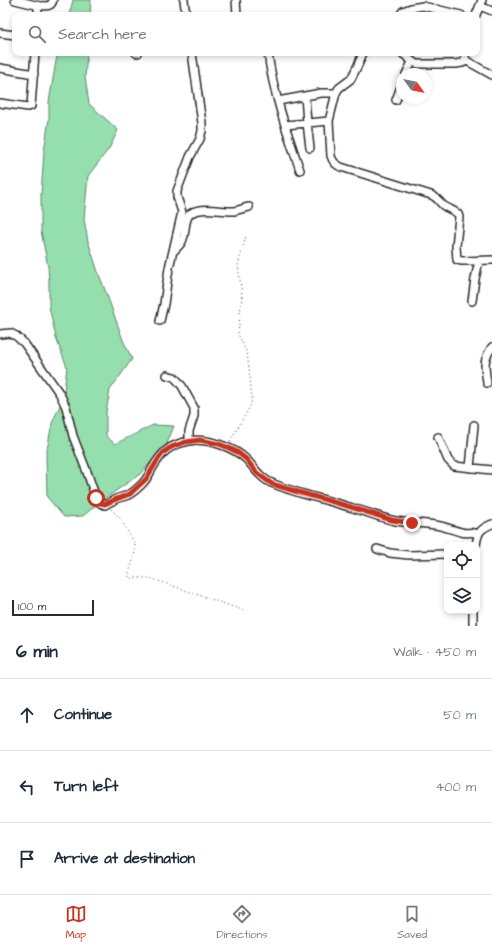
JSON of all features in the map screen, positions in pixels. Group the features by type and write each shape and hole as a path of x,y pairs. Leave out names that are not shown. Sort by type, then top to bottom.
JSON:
{"street":[{"path":"16,0 40,6 51,5 53,0"},
{"path":"184,0 186,12"},
{"path":"236,0 238,12"},
{"path":"402,12 422,3 451,12"},
{"path":"481,3 492,11"},
{"path":"38,12 38,7 40,6"},
{"path":"0,33 12,35"},
{"path":"0,104 30,107 32,105 35,56"},
{"path":"160,321 172,253 182,212 176,191 202,131 192,56"},
{"path":"268,56 271,78 300,170"},
{"path":"362,56 351,79 339,88 336,94 329,120 331,156 333,162 348,169 436,197 442,205 458,214 456,246 457,260 492,260"},
{"path":"405,56 412,62 418,64 456,64 462,63 466,57 492,75"},
{"path":"409,68 412,62"},
{"path":"0,68 34,74"},
{"path":"278,101 321,93 336,94"},
{"path":"305,96 310,148"},
{"path":"285,125 329,120"},
{"path":"172,253 182,241 188,217 193,212 200,210 225,212 236,211 249,206"},
{"path":"472,301 479,261"},
{"path":"0,334 10,333 24,343 60,394 66,407 73,436 96,498 102,504 106,504 130,494 146,479 163,453 174,446 189,441 200,440 219,444 237,452 246,459 257,473 272,484 392,520 442,526 461,532 472,532 478,534"},
{"path":"487,383 484,364 487,354 492,347"},
{"path":"167,375 174,377 182,386 194,408 194,416 189,431 189,441"},
{"path":"470,468 474,425"},
{"path":"438,437 451,464 458,467 492,470"},
{"path":"477,542 478,534 482,529 492,524"},
{"path":"377,549 390,553 408,555 444,554"},
{"path":"473,614 473,626"}],"path":[{"path":"226,447 248,410 252,398 247,353 238,334 242,295 238,265 246,236"},
{"path":"106,504 120,518 135,544 136,548 128,573 130,578 150,578 245,611"}],"green space":[{"path":"73,0 91,0 90,12 70,12"},
{"path":"57,56 87,56 85,77 89,104 118,130 110,147 88,176 84,219 88,241 98,272 123,340 132,359 110,390 106,412 106,436 115,444 153,425 174,426 166,446 139,475 101,501 83,516 64,517 47,497 46,455 52,423 63,399 67,367 56,338 49,306 48,267 41,231 41,195 44,151 49,119 49,102"}],"route":[{"path":"96,498 98,502 105,504 130,494 143,484 159,458 168,449 186,442 200,440 219,444 237,452 246,459 257,473 272,484 392,520 412,523"}]}
